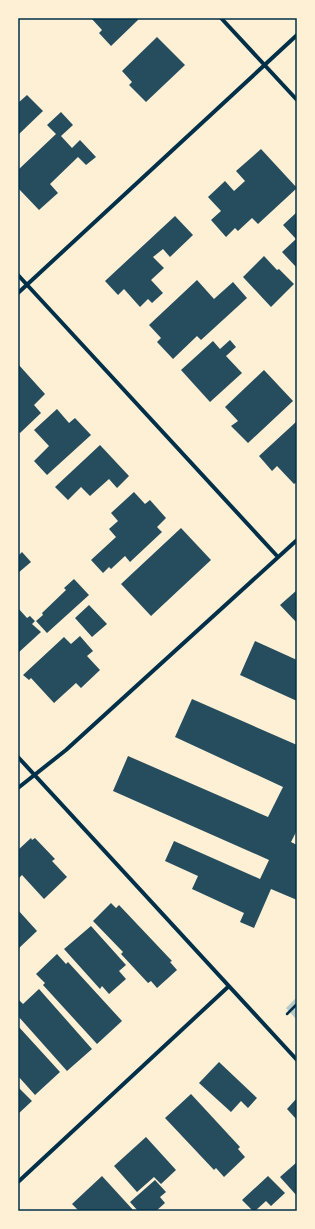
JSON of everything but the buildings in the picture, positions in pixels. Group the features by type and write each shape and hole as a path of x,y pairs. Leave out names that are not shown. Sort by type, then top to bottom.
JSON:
{"street":[{"path":"220,18 297,100"},
{"path":"18,293 297,34"},
{"path":"18,275 278,557"},
{"path":"18,788 66,750 297,540"},
{"path":"18,757 297,1060"},
{"path":"18,1182 229,986"}],"path":[{"path":"286,1014 297,1004"}],"shaded area":[{"path":"297,997 297,1020 286,1008"}]}
